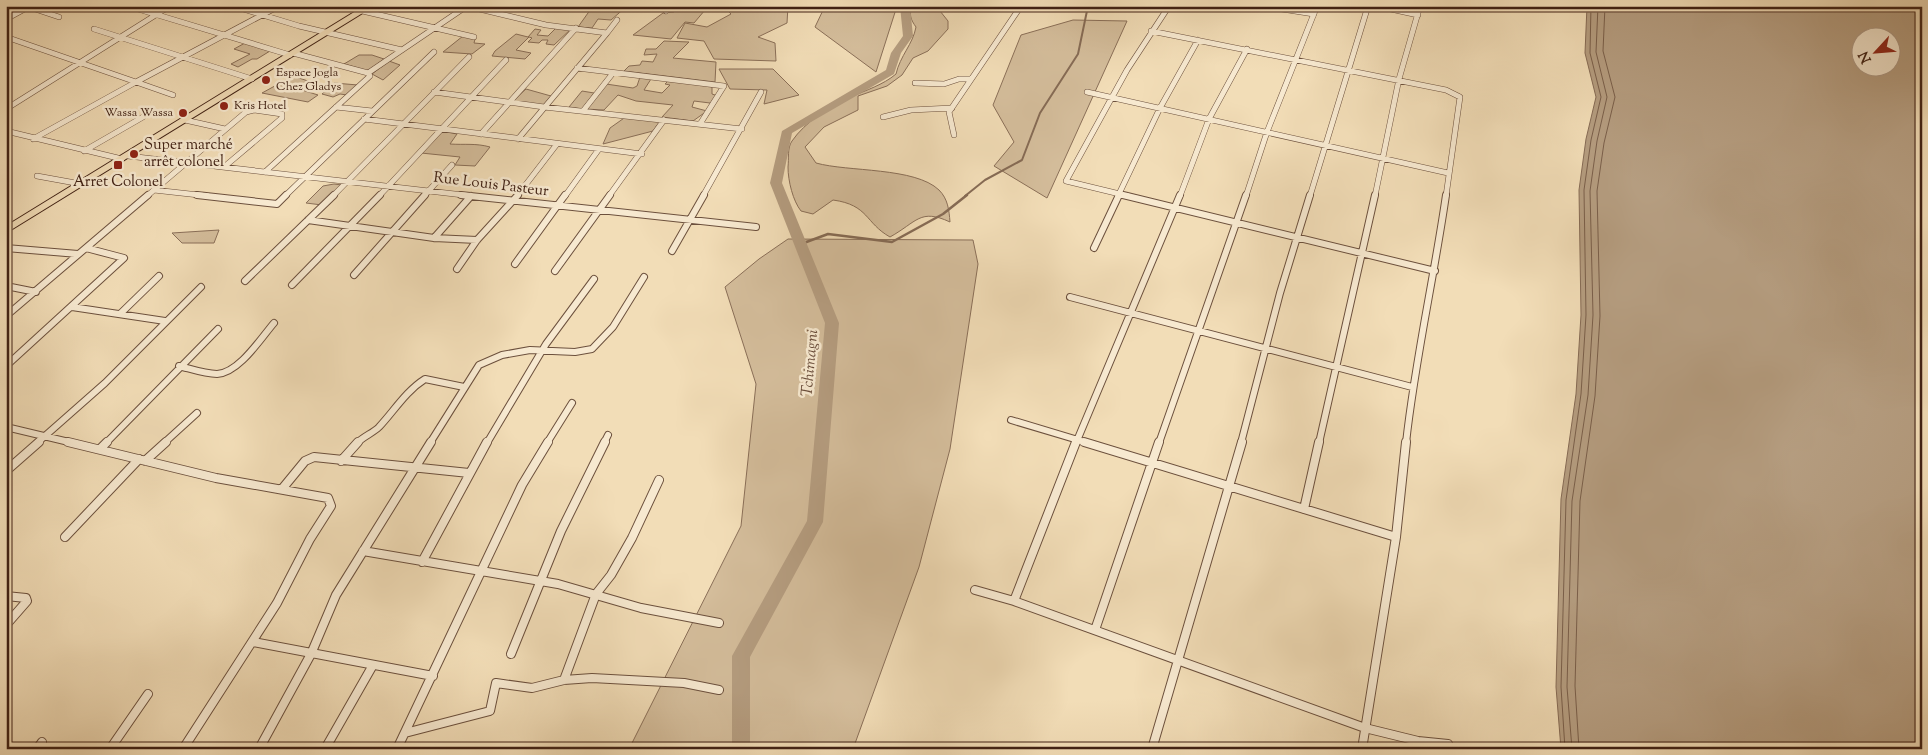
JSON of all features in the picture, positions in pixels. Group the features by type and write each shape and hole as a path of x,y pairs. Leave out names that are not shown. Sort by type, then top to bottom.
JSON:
{"highway":[{"path":"6,230 366,9"}],"street":[{"path":"6,19 29,6 59,17"},
{"path":"128,6 223,35 368,73 467,6 518,19 607,33"},
{"path":"6,109 170,6"},
{"path":"233,6 261,15 402,50"},
{"path":"33,139 279,6"},
{"path":"341,6 366,9 474,37"},
{"path":"666,11 672,6"},
{"path":"954,135 948,114 1021,6"},
{"path":"1169,6 1150,31 1110,97 1066,181 1435,271"},
{"path":"1264,6 1314,14"},
{"path":"1095,630 1267,132 1317,6"},
{"path":"1152,749 1267,350 1280,293 1368,6"},
{"path":"1377,6 1418,14"},
{"path":"1304,509 1335,368 1363,254 1399,82 1420,6"},
{"path":"518,139 617,20"},
{"path":"481,134 576,28"},
{"path":"94,29 252,79"},
{"path":"1150,31 1446,90 1460,97 1435,271 1412,387 1396,536 1362,749"},
{"path":"6,36 173,95"},
{"path":"1094,248 1160,108 1198,40"},
{"path":"1014,601 1077,440 1129,313 1175,208 1209,119 1247,50"},
{"path":"154,190 274,204 306,176 434,52"},
{"path":"245,282 348,181 469,57"},
{"path":"292,285 389,186 506,60"},
{"path":"577,68 724,86 700,124"},
{"path":"265,172 370,76 368,73"},
{"path":"583,111 613,73"},
{"path":"915,83 944,84 959,78 970,79"},
{"path":"434,92 544,107 742,129"},
{"path":"672,251 761,92"},
{"path":"1087,92 1448,173"},
{"path":"336,107 372,110"},
{"path":"883,117 910,110 952,108"},
{"path":"6,316 225,129 250,111 283,116 224,167"},
{"path":"84,150 143,117"},
{"path":"364,119 642,154"},
{"path":"185,120 225,129"},
{"path":"555,271 642,154 664,120"},
{"path":"6,132 84,150 125,157"},
{"path":"457,269 477,240 513,200 557,144"},
{"path":"515,264 599,149"},
{"name":"Rue Louis Pasteur","path":"125,157 756,227"},
{"path":"354,274 452,165"},
{"path":"37,176 81,184"},
{"path":"434,238 471,196"},
{"path":"308,220 434,238 477,240"},
{"path":"6,248 78,254"},
{"path":"6,366 124,258 86,248"},
{"path":"120,313 159,276"},
{"path":"259,749 311,654 336,595 479,365 487,360 544,348 583,352 598,345 624,311 644,278"},
{"path":"422,562 469,473 544,348 594,279"},
{"path":"6,286 36,292"},
{"path":"6,471 105,383 201,287"},
{"path":"1070,297 1412,387"},
{"path":"72,307 120,313 165,322"},
{"path":"179,366 218,374 225,372 240,362 274,323"},
{"path":"100,449 218,328"},
{"path":"340,461 364,436 377,428 414,386 425,379 464,387"},
{"path":"397,749 522,485 572,403"},
{"path":"64,537 142,460 197,413"},
{"path":"1012,420 1396,536"},
{"path":"6,427 243,484 328,498 331,506 309,542 287,587 183,749"},
{"path":"511,654 561,531 608,435"},
{"path":"282,489 308,458 416,466 469,473"},
{"path":"564,680 596,594 611,575 632,538 659,480"},
{"path":"363,551 540,582 596,594 641,608 719,623"},
{"path":"974,590 1014,601 1365,728 1418,741 1448,744"},
{"path":"6,596 26,598 27,601 6,625"},
{"path":"253,642 433,676"},
{"path":"325,749 373,665"},
{"path":"405,733 490,710 496,683 532,688 564,680 592,678 665,682 720,690"},
{"path":"110,749 148,694"}],"shaded area":[{"path":"593,6 627,6 611,20 598,19 592,28 578,27"},
{"path":"679,6 694,6 705,10 694,23 685,22 671,39 633,35 663,13 674,12"},
{"path":"788,6 787,23 758,37 775,43 776,61 714,59 704,41 677,38 685,23 707,27 731,14 724,7"},
{"path":"825,6 897,6 876,72 815,27"},
{"path":"913,6 943,6 940,11 948,21 948,29 928,51 913,58 902,75 887,86 858,96 858,110 824,127 805,147 816,163 898,174 914,177 928,183 939,190 944,197 950,222 932,216 925,217 913,222 890,237 882,232 860,210 845,202 833,200 813,214 801,211 793,196 789,178 790,144 804,127 827,110 896,74 916,27 911,17"},
{"path":"1073,20 1127,21 1047,198 994,166 1014,142 993,105 1021,35"},
{"path":"557,27 572,28 554,45 546,44 548,40 542,40 539,43 528,42 532,38 529,37 516,50 531,53 525,59 492,56 495,51 516,34 528,37 535,29 541,30 537,35 548,36"},
{"path":"463,36 475,39 474,43 485,44 472,54 443,52"},
{"path":"664,41 689,42 673,58 716,62 715,82 624,71 629,66 640,65 642,61 653,62 657,54 644,55 646,49 656,49"},
{"path":"245,43 270,51 238,67 231,64 250,54 234,49"},
{"path":"359,55 372,55 384,59 368,71 344,64"},
{"path":"389,61 400,65 383,80 372,74"},
{"path":"719,69 773,69 799,95 764,104 767,90 730,89"},
{"path":"293,76 311,82 302,90 318,95 308,102 262,93"},
{"path":"640,77 651,79 644,90 662,93 670,85 665,84 669,80 712,86 712,94 718,96 710,103 694,101 692,107 707,111 693,121 662,117 673,105 636,101 618,95 604,110 585,109 606,84 633,88 637,86"},
{"path":"334,83 358,85 347,95 340,94 333,97 322,94"},
{"path":"526,89 551,96 543,106 513,101"},
{"path":"582,91 594,93 582,109 569,107"},
{"path":"627,116 660,121 653,131 603,144 610,128"},
{"path":"441,131 457,134 450,144 490,147 475,166 455,165 460,157 421,153"},
{"path":"342,185 322,205 306,203 323,186"},
{"path":"219,230 214,243 182,243 172,233"},
{"path":"788,239 973,240 978,264 950,449 919,567 853,749 629,749 741,526 756,384 725,287 759,259"}],"water":[{"path":"1587,6 1922,6 1922,749 1561,749 1556,687 1561,499 1576,394 1581,315 1579,190 1586,139 1596,97 1585,53"}],"waterway":[{"name":"Tchimagni","path":"741,749 741,656 815,522 832,323 776,183 787,131 890,72 896,53 908,36 905,6"},
{"path":"965,196 985,180 1022,160 1040,113 1078,54 1088,6"},
{"path":"801,244 828,234 892,242 943,214 967,195"}],"place":[{"name":"Espace Jogla Chez Gladys","path":"266,80"},
{"name":"Kris Hotel","path":"224,106"},
{"name":"Wassa Wassa","path":"183,113"},
{"name":"Super marché arrêt colonel","path":"134,154"},
{"name":"Arret Colonel","path":"118,165"}]}
